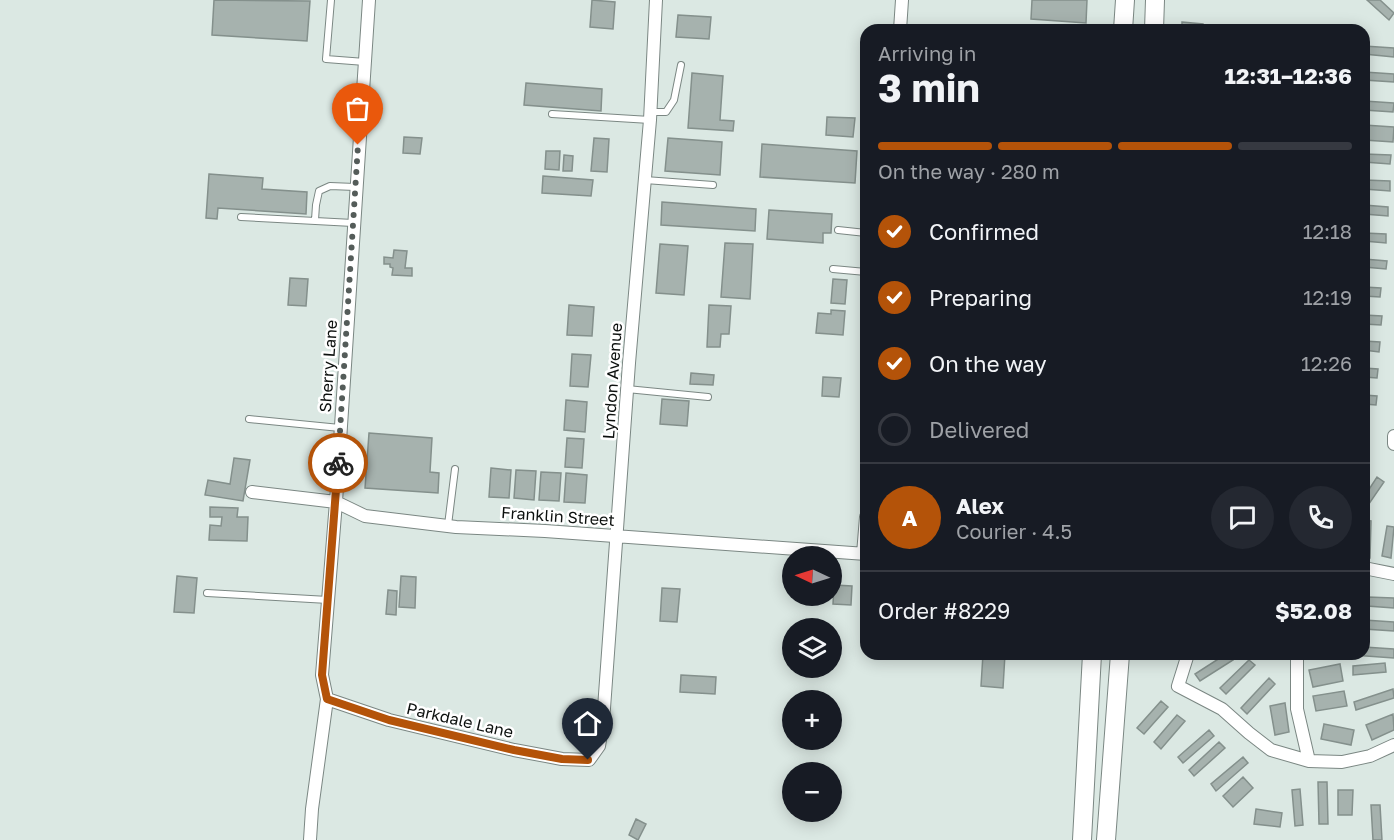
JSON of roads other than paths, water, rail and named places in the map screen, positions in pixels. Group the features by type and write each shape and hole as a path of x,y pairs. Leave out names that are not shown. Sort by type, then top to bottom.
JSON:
{"main road":[{"path":"1123,24 1125,0"},
{"path":"1154,24 1155,0"},
{"path":"1082,840 1092,660"},
{"path":"1106,840 1120,660"}],"street":[{"name":"Sherry Lane","path":"310,840 327,699 322,675 336,502 369,0"},
{"name":"Lyndon Avenue","path":"588,760 599,746 603,722 627,389 650,116 656,0"},
{"path":"900,24 902,0"},
{"path":"1394,435 1394,444"},
{"name":"Franklin Street","path":"252,492 336,502 365,516 448,526 860,554"},
{"path":"1370,569 1394,574"},
{"path":"1186,660 1178,686 1222,709 1271,750 1309,761 1342,762 1370,756 1394,745"},
{"path":"1297,660 1297,709 1309,761"},
{"name":"Parkdale Lane","path":"327,699 389,720 514,750 562,759 588,760"}],"lane":[{"path":"331,0 326,58 365,62"},
{"path":"552,114 650,116 666,112 674,100 681,65"},
{"path":"645,180 713,185"},
{"path":"315,220 320,191 330,186 356,187"},
{"path":"242,217 353,223"},
{"path":"838,230 860,232"},
{"path":"833,269 860,271"},
{"path":"627,389 708,397"},
{"path":"249,419 340,428"},
{"path":"448,526 455,469"},
{"path":"207,592 329,601"}]}
